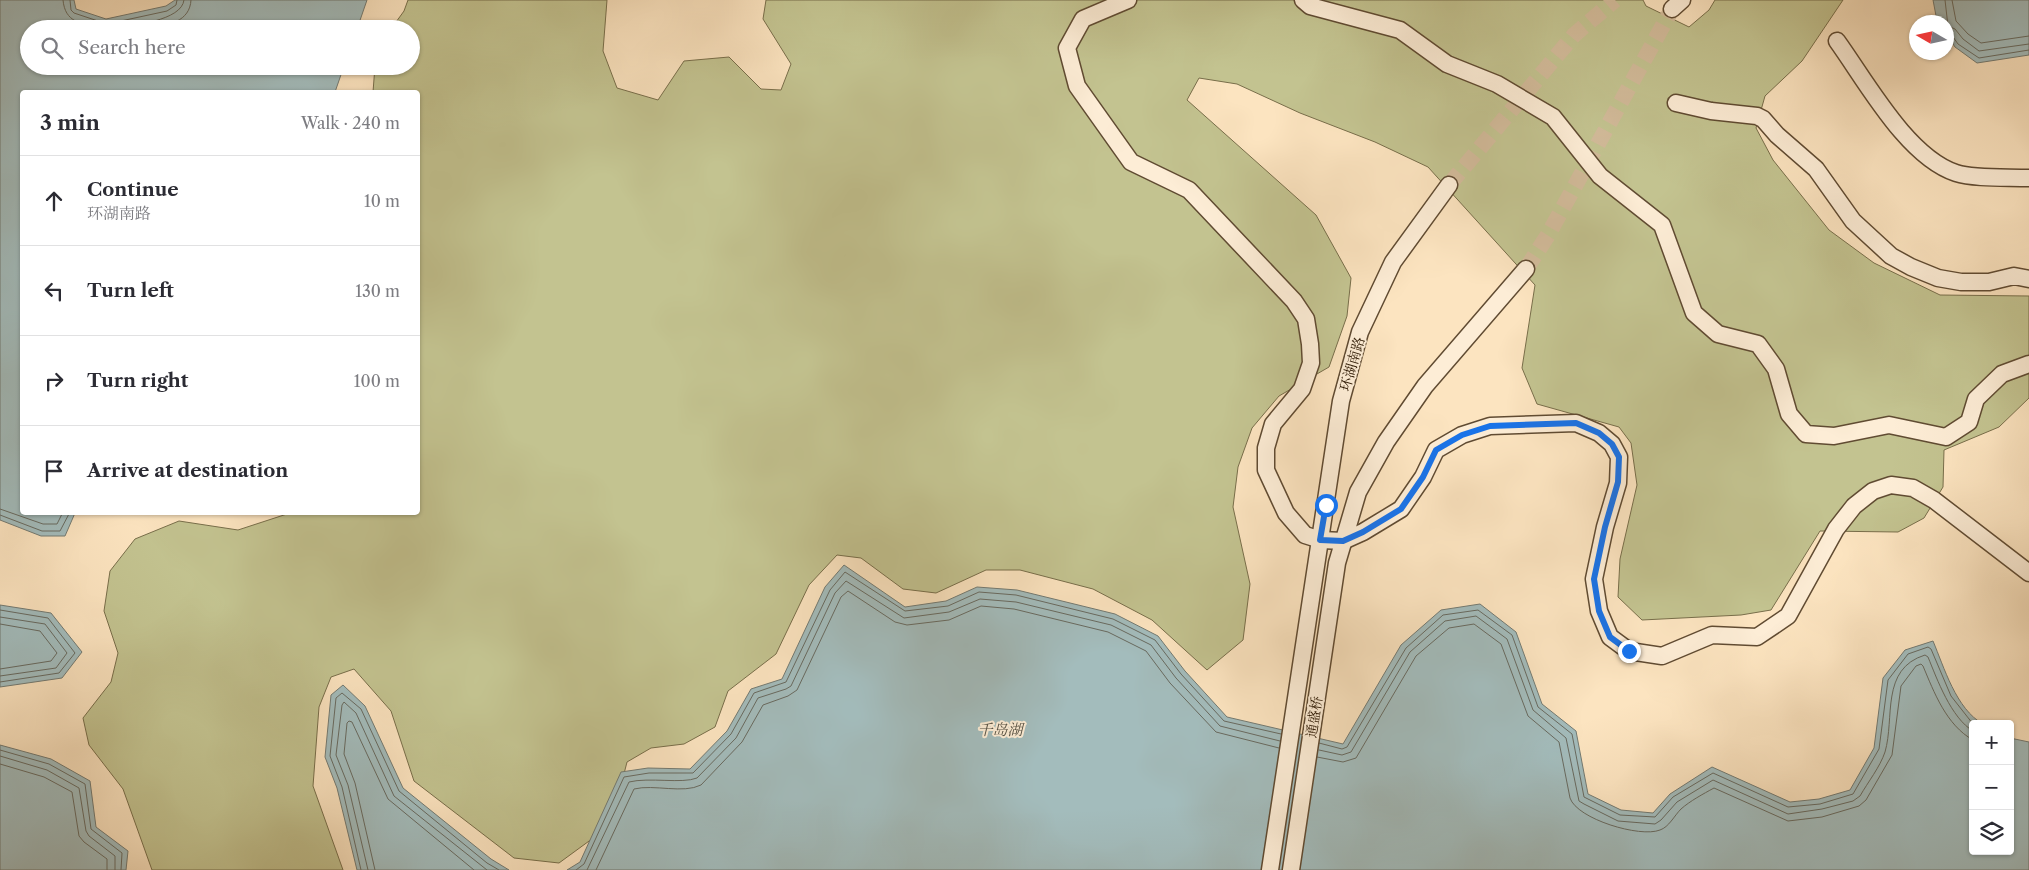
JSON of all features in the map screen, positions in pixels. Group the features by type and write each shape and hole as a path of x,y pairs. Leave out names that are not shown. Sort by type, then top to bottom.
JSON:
{"street":[{"path":"1128,0 1083,19 1067,48 1077,86 1131,162 1189,190 1294,301 1306,319 1311,364 1302,389 1274,424 1266,448 1266,470 1286,513 1305,535 1320,540 1343,541 1363,532 1401,509 1423,477 1436,450 1462,435 1490,426 1576,423 1606,438 1612,444 1619,457 1618,482 1605,527 1594,579 1599,611 1610,637 1629,651 1662,656 1712,635 1757,637 1788,616 1836,528 1854,506 1873,491 1891,485 1913,488 1934,500 2029,574"},
{"path":"1303,0 1310,6 1400,30 1447,64 1497,84 1553,118 1600,176 1662,225 1694,313 1718,334 1758,344 1776,369 1788,414 1806,434 1834,436 1889,425 1946,436 1969,422 1976,399 2002,374 2029,364"},
{"path":"1837,40 1870,90 1909,141 1941,165 1956,173 1972,176 2029,178"},
{"path":"1676,104 1711,111 1758,116 1763,119 1777,135 1816,169 1853,222 1891,256 1911,267 1938,278 1961,282 1989,282 2014,276 2029,279"},
{"name":"环湖南路","path":"1317,566 1341,401 1360,332 1393,262 1449,185"},
{"path":"1343,541 1358,492 1386,442 1425,386 1526,269"},
{"name":"通盛桥","path":"1291,870 1337,563 1343,541"},
{"name":"通盛桥","path":"1270,870 1317,566"}],"green space":[{"path":"408,0 607,0 603,51 617,88 658,100 684,61 729,57 761,89 781,90 791,64 763,19 766,0 1643,0 1646,6 1689,27 1709,10 1715,0 1843,0 1802,61 1765,96 1756,128 1773,160 1829,230 1874,263 1940,295 2029,296 2029,398 1999,427 1944,450 1943,487 1924,518 1898,532 1820,531 1771,610 1741,615 1642,620 1618,597 1620,559 1637,485 1631,443 1619,427 1537,404 1522,368 1535,285 1428,167 1375,142 1300,113 1237,84 1199,78 1187,100 1316,215 1351,278 1347,316 1329,367 1279,396 1252,428 1238,467 1233,507 1250,584 1243,640 1207,670 1152,620 1093,589 1020,570 986,570 936,593 903,589 861,558 837,555 809,585 776,654 728,691 715,727 684,744 651,748 627,762 611,825 559,863 514,858 414,781 391,711 354,669 331,677 319,707 313,786 343,870 152,870 123,789 89,745 83,718 111,682 118,653 104,611 110,571 135,539 179,521 238,530 284,515 420,515 420,90 373,90 374,75 420,75 420,20 398,20 404,11"}],"water":[{"path":"0,0 74,0 76,9 106,19 166,6 175,0 367,0 360,20 20,20 20,75 341,75 336,90 20,90 20,515 74,515 65,536 41,536 0,520"},
{"path":"1933,0 2029,0 2029,55 1977,63 1954,46 1954,15 1936,15"},
{"name":"千岛湖","path":"844,565 905,607 946,601 977,587 1017,590 1115,614 1158,636 1185,671 1227,717 1343,744 1401,645 1441,610 1480,604 1516,632 1542,704 1576,731 1588,794 1621,810 1653,813 1670,794 1712,767 1790,802 1819,799 1850,790 1874,748 1883,678 1905,650 1933,641 1958,698 1965,708 1978,720 1969,720 1969,855 2014,855 2014,739 2029,742 2029,870 567,870 580,862 621,772 648,768 690,769 727,731 751,689 782,679 825,587"},
{"path":"0,605 51,613 82,652 62,678 0,687"},
{"path":"343,685 365,706 403,788 491,859 509,870 357,870 337,788 325,757 331,695"},
{"path":"0,745 51,759 90,781 96,827 128,851 126,870 0,870"}],"tunnel":[{"path":"1449,185 1574,35 1615,0"},
{"path":"1526,269 1548,235 1672,9"}],"route":[{"path":"1326,505 1320,540 1343,541 1363,532 1401,509 1423,477 1436,450 1462,435 1490,426 1576,423 1599,433 1612,444 1619,457 1618,482 1605,527 1594,579 1599,611 1610,637 1629,651"}]}
